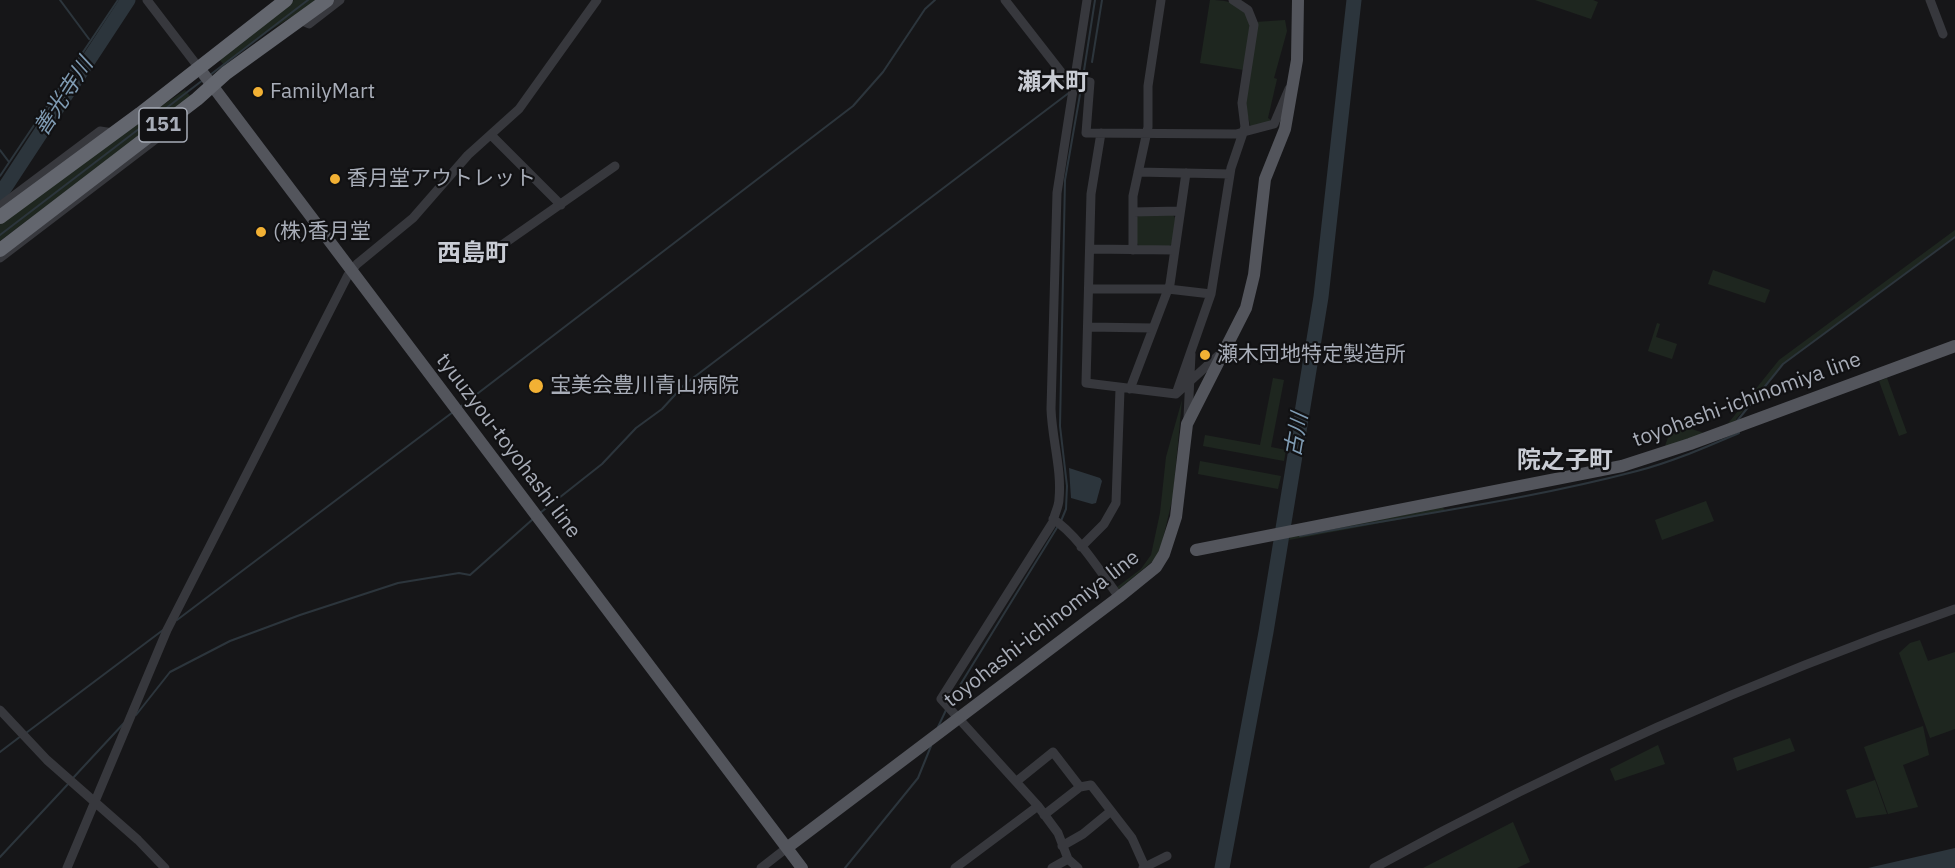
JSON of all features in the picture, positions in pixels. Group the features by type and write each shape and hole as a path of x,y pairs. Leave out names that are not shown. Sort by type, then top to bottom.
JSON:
{"highway":[{"name":"151","path":"0,250 158,129 257,21 286,0"},
{"name":"151","path":"0,217 113,133 206,78 226,73 327,0"}],"main road":[{"name":"toyohashi-ichinomiya line","path":"788,847 934,737 955,714 1119,597 1156,567 1164,554 1176,517 1187,424 1223,351 1240,323 1251,288 1265,179 1285,129 1290,87 1297,60 1298,0"},
{"name":"tyuuzyou-toyohashi line","path":"206,78 788,847"},
{"name":"toyohashi-ichinomiya line","path":"1196,550 1622,466 1690,444 1955,346"},
{"path":"788,847 802,868"}],"street":[{"path":"147,0 206,78"},
{"path":"257,21 259,12 276,0"},
{"path":"300,20 309,24 340,0"},
{"path":"67,868 167,630 352,270 413,218 468,155 492,136 519,109 597,0"},
{"path":"1005,0 1075,84"},
{"path":"1078,868 1068,859 1058,833 1017,781 941,699 1057,522 1060,484 1051,421 1057,193 1087,0"},
{"path":"1133,250 1133,212 1146,133 1148,86 1161,0"},
{"path":"1176,394 1211,294 1230,174 1244,132 1242,103 1254,25 1246,7 1233,0"},
{"path":"1930,0 1942,34"},
{"path":"1075,84 1090,84 1082,133 1244,132 1274,124 1290,87"},
{"path":"0,258 156,139 158,129"},
{"path":"0,206 100,131 113,133"},
{"path":"1101,133 1091,194 1086,383 1176,394 1223,351"},
{"path":"492,136 561,205"},
{"path":"502,245 615,166"},
{"path":"1138,172 1230,174"},
{"path":"1130,389 1168,289 1186,173"},
{"path":"1133,212 1180,211"},
{"path":"1090,249 1175,250"},
{"path":"1089,289 1168,289 1211,294"},
{"path":"1088,327 1153,328"},
{"path":"1187,424 1191,348"},
{"path":"1081,547 1104,524 1116,503 1119,388"},
{"path":"1057,522 1081,547 1119,597"},
{"path":"1374,868 1450,826 1644,732 1793,670 1955,609"},
{"path":"0,710 70,781 165,868"},
{"path":"1017,781 1053,752 1080,787"},
{"path":"956,868 1080,787 1091,785 1132,838 1144,867 1167,856"},
{"path":"1062,846 1083,834 1111,812"},
{"path":"761,868 788,847"},
{"path":"1052,868 1068,859"}],"shaded area":[{"path":"294,0 319,0 259,37 224,65 218,58"},
{"path":"1210,0 1227,1 1245,12 1250,32 1244,70 1200,63"},
{"path":"1535,0 1593,0 1598,2 1591,19"},
{"path":"1285,20 1287,31 1274,78 1277,79 1268,118 1271,120 1270,123 1251,128 1245,106 1256,22"},
{"path":"185,90 191,97 0,241 0,223 104,145"},
{"path":"1141,214 1172,214 1176,219 1173,243 1168,247 1140,247 1136,242 1136,218"},
{"path":"1955,230 1955,236 1783,364 1736,419 1737,422 1726,426 1779,360"},
{"path":"1713,270 1770,290 1765,303 1708,284"},
{"path":"1657,323 1660,324 1656,337 1677,344 1672,359 1648,351"},
{"path":"1273,378 1284,380 1271,447 1286,450 1284,461 1203,446 1205,435 1260,445"},
{"path":"1887,378 1907,433 1899,436 1879,381"},
{"path":"1182,400 1173,496 1159,556 1119,589 1117,587 1141,569 1151,555 1160,513 1166,457"},
{"path":"1673,423 1707,434 1664,449"},
{"path":"1200,461 1281,476 1278,489 1198,474"},
{"path":"1069,468 1100,478 1102,481 1096,503 1071,498"},
{"path":"1706,501 1714,521 1662,540 1655,520"},
{"path":"1442,507 1446,511 1289,540 1290,536"},
{"path":"1920,640 1928,661 1955,652 1955,729 1930,738 1899,653 1910,643"},
{"path":"1923,726 1929,755 1903,765 1918,807 1888,814 1864,747"},
{"path":"1790,738 1795,751 1737,771 1733,758"},
{"path":"1658,745 1665,764 1615,781 1610,769"},
{"path":"1875,780 1887,814 1856,818 1846,790"},
{"path":"1513,822 1530,862 1517,868 1423,868"},
{"path":"1955,848 1955,868 1868,868"}],"waterway":[{"path":"60,0 89,39"},
{"path":"0,176 118,0"},
{"name":"善光寺川","path":"0,195 128,0"},
{"path":"210,75 308,0"},
{"path":"460,407 853,106 883,72 925,9 935,0"},
{"path":"1083,77 1095,0"},
{"path":"1092,62 1102,0"},
{"name":"古川","path":"1222,868 1266,632 1321,297 1354,0"},
{"path":"0,235 203,80"},
{"path":"1061,521 1066,509 1067,486 1060,426 1065,180 1082,83"},
{"path":"540,513 602,464 636,428 662,409 685,384 1070,92"},
{"path":"0,150 9,162"},
{"path":"1737,421 1783,364 1955,237"},
{"path":"177,620 453,412"},
{"path":"1300,536 1512,499 1596,481 1676,459 1739,433 1739,430"},
{"path":"136,715 170,672 230,641 398,583 459,573 470,575 533,519"},
{"path":"949,703 1058,526"},
{"path":"26,733 163,630"},
{"path":"938,727 947,708"},
{"path":"73,778 124,723"},
{"path":"0,752 21,736"},
{"path":"845,868 918,778 931,746"},
{"path":"0,857 69,783"}],"place":[{"name":"FamilyMart","path":"258,92"},
{"name":"香月堂アウトレット","path":"335,179"},
{"name":"(株)香月堂","path":"261,232"},
{"name":"瀬木団地特定製造所","path":"1205,355"},
{"name":"宝美会豊川青山病院","path":"536,386"}],"district":[{"name":"瀬木町","path":"1053,83"},
{"name":"西島町","path":"473,254"},
{"name":"院之子町","path":"1565,461"}]}
